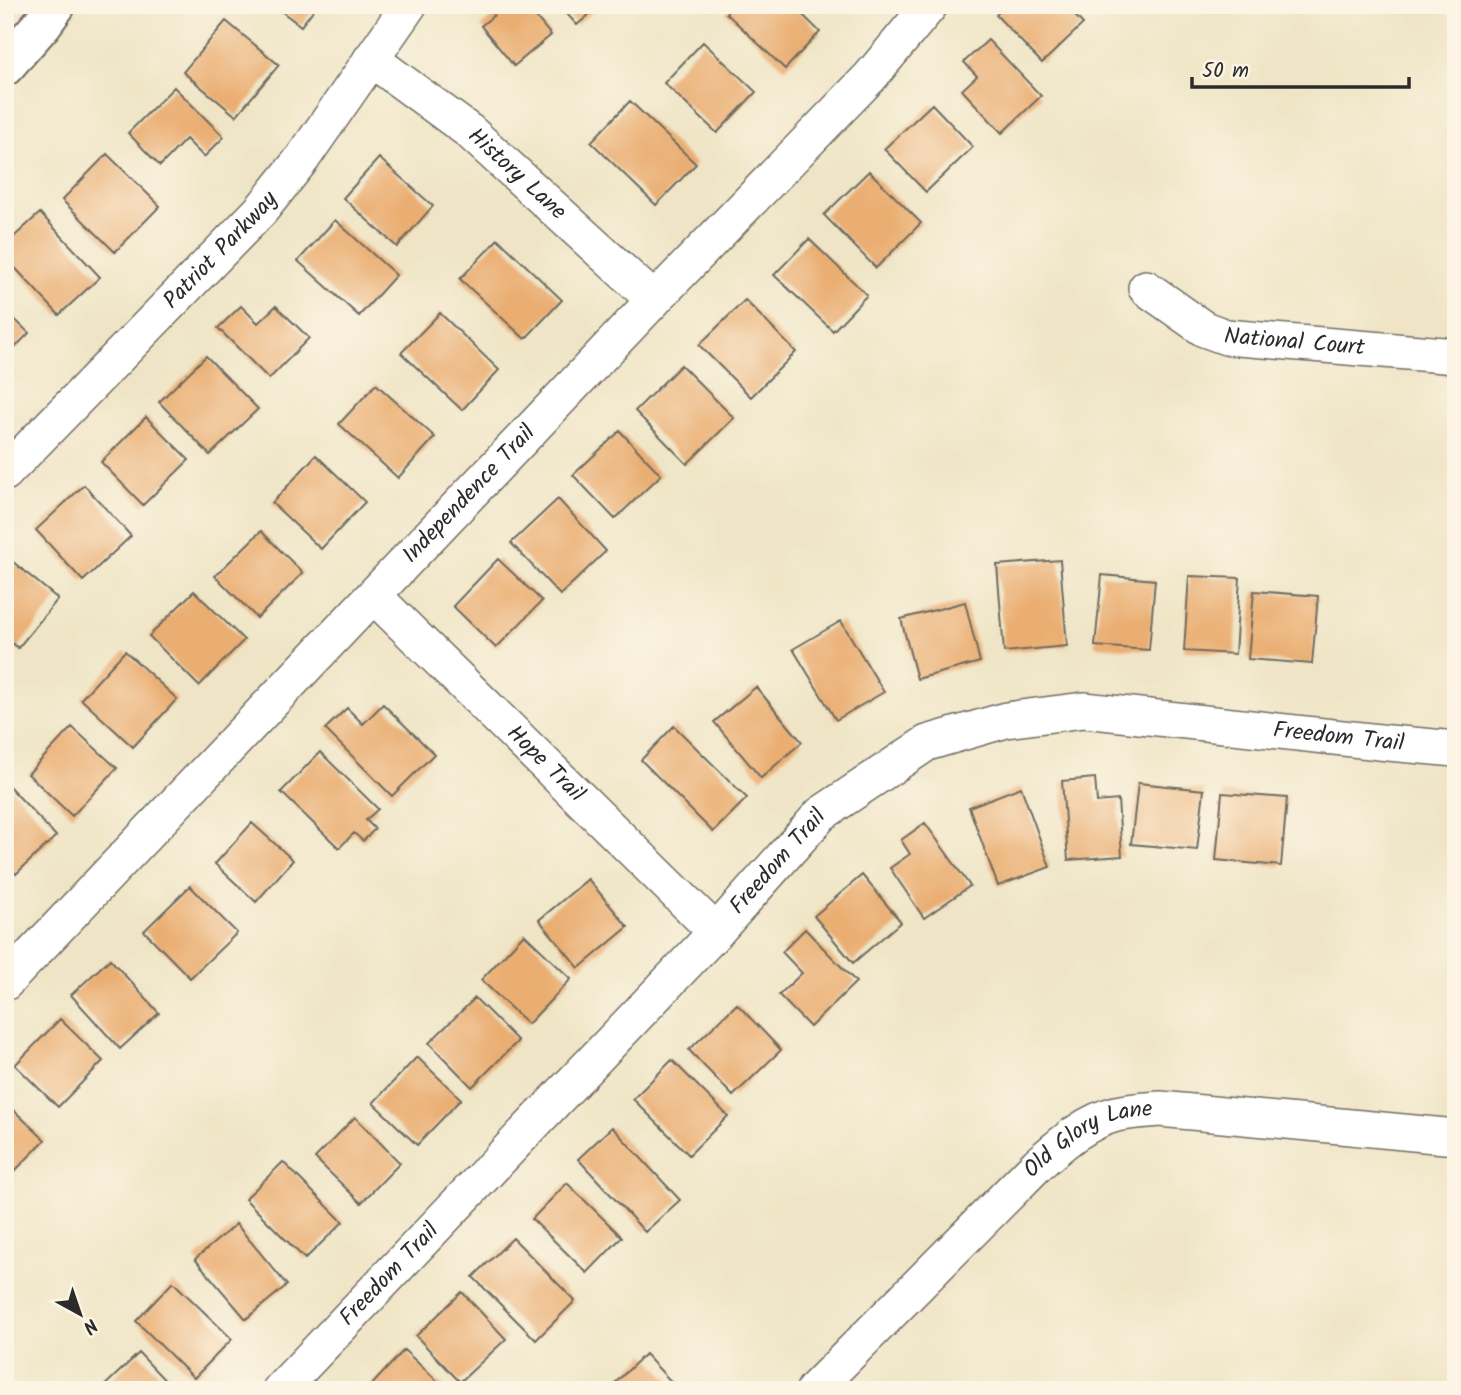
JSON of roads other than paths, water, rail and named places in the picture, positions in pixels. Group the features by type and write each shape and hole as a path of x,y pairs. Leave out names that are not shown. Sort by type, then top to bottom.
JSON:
{"street":[{"path":"5,66 56,5"},
{"name":"Patriot Parkway","path":"5,473 261,211 302,159 409,5"},
{"name":"Independence Trail","path":"5,983 654,300 870,77 930,5"},
{"name":"History Lane","path":"371,59 469,131 654,300"},
{"name":"National Court","path":"1146,288 1205,329 1226,337 1456,356"},
{"name":"Hope Trail","path":"374,596 716,932"},
{"name":"Freedom Trail","path":"280,1390 716,932 821,814 927,743 1006,720 1084,710 1456,749"},
{"name":"Old Glory Lane","path":"814,1390 1038,1164 1072,1136 1094,1123 1116,1115 1160,1108 1456,1137"}]}
